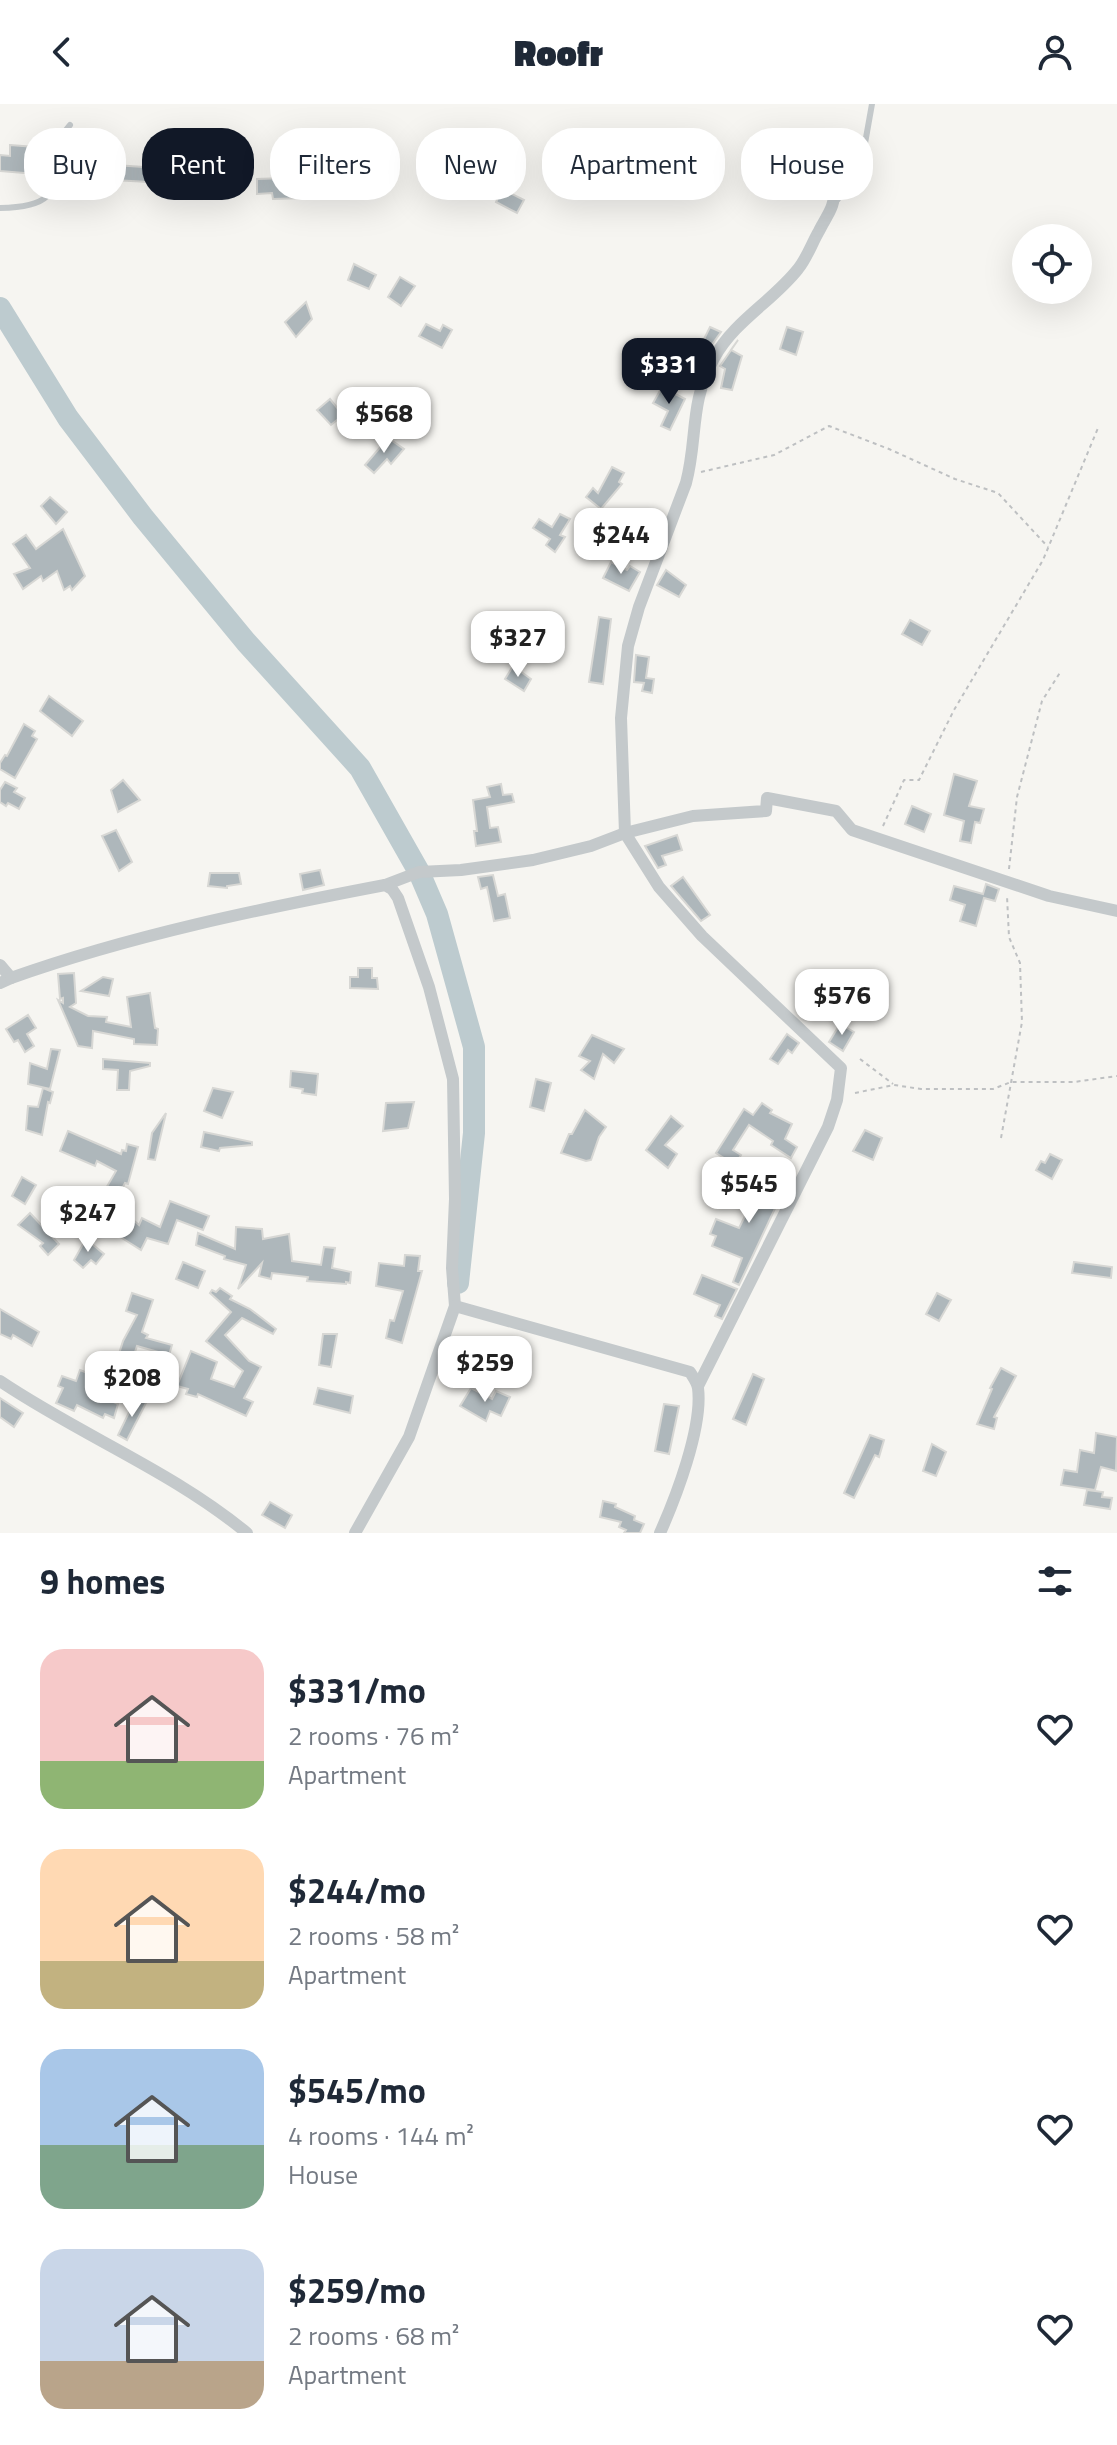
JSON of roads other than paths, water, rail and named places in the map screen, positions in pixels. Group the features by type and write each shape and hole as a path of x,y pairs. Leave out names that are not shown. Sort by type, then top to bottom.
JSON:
{"street":[{"path":"660,1533 673,1504 696,1423 698,1386 828,1127 837,1100 841,1068 702,936 659,887 625,833 621,718 626,656 639,607 688,476 694,415 700,390 715,356 731,334 799,268 834,206 834,200"},
{"path":"0,965 6,980 69,958 172,931 385,885 419,872 461,870 533,860 693,816 766,811 767,798 836,811 852,830 1075,903 1117,911"},
{"path":"355,1533 409,1437 455,1306 452,1268 455,1199 453,1079 429,987 405,914 392,889 385,885"},
{"path":"455,1306 690,1372 698,1386"},
{"path":"0,1381 41,1409 194,1494 247,1533"}],"lane":[{"path":"834,206 864,149 872,104"},
{"path":"0,208 28,207 41,202 52,189 59,137 70,125"}],"waterway":[{"path":"0,308 68,418 143,517 246,642 360,768 419,872 437,914 474,1047 474,1133 458,1283"}]}
